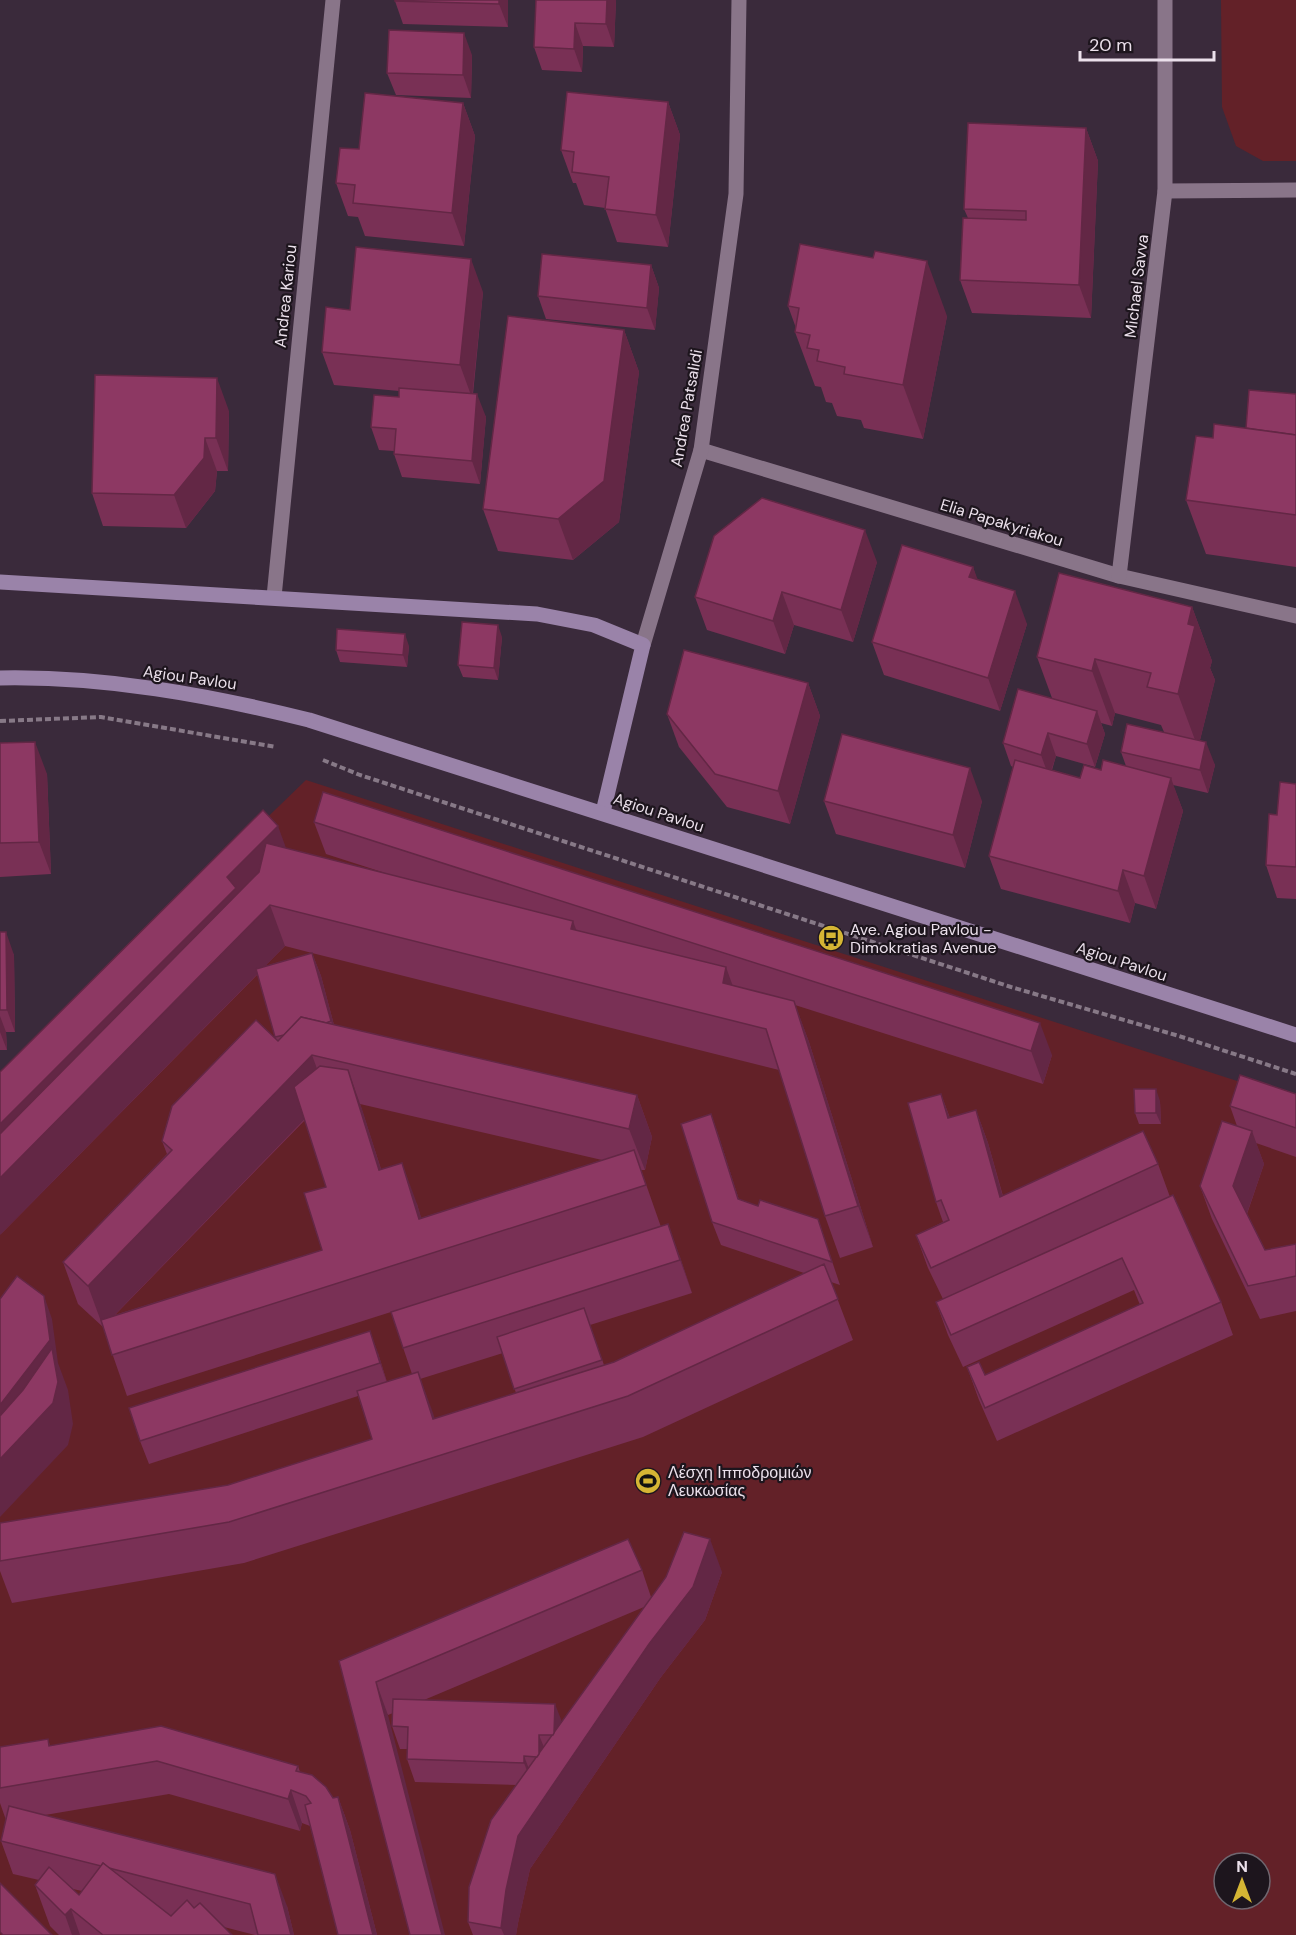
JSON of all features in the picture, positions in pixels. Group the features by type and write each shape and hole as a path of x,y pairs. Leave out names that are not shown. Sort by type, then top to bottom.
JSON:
{"main road":[{"path":"0,582 537,614 594,626 643,645"},
{"name":"Andrea Patsalidi","path":"603,812 643,645"},
{"name":"Agiou Pavlou","path":"0,678 100,682 244,703 309,720 1296,1035"}],"street":[{"name":"Andrea Kariou","path":"274,597 333,0"},
{"name":"Andrea Patsalidi","path":"643,645 700,450 736,194 740,0"},
{"name":"Michael Savva","path":"1119,576 1166,191 1166,0"},
{"path":"1166,191 1296,190"},
{"name":"Elia Papakyriakou","path":"700,450 1119,576 1296,616"}],"path":[{"path":"0,722 101,717 278,747"},
{"path":"321,759 360,775 1000,984 1179,1036 1296,1074"}],"shaded area":[{"path":"1221,0 1296,0 1296,161 1263,161 1236,146 1222,107"},
{"name":"Λέσχη Ιπποδρομιών Λευκωσίας","path":"306,780 1296,1100 1296,1935 0,1935 0,1076"}],"building":[{"path":"499,0 499,4 395,1"},
{"path":"536,0 607,0 606,24 575,23 574,49 534,47"},
{"path":"389,30 464,33 463,75 387,73"},
{"path":"567,92 668,102 656,215 605,209 609,177 572,172 574,152 561,150"},
{"path":"365,93 463,103 452,213 353,203 355,185 336,183 340,148 359,149"},
{"path":"968,123 1086,128 1079,285 960,280 963,218 1026,220 1026,211 964,209"},
{"path":"800,244 873,258 875,251 927,261 903,385 844,374 845,367 817,361 819,350 807,348 810,335 795,332 799,308 788,306"},
{"path":"356,247 471,259 460,365 322,352 326,307 350,310"},
{"path":"542,254 651,265 647,308 538,296"},
{"path":"508,316 624,330 604,481 558,519 483,509"},
{"path":"95,375 217,378 216,438 205,438 204,458 174,495 92,493"},
{"path":"399,388 477,394 472,461 394,454 396,429 371,427 374,395 399,397"},
{"path":"1249,390 1296,394 1296,435 1246,428"},
{"path":"1214,424 1296,435 1296,515 1186,500 1196,436 1213,438"},
{"path":"762,498 865,530 841,610 782,592 773,621 695,597 714,536"},
{"path":"902,545 973,567 969,577 1015,591 988,678 872,642"},
{"path":"1059,573 1192,607 1188,624 1195,626 1178,694 1147,687 1151,673 1095,659 1092,671 1037,657"},
{"path":"462,622 498,625 494,668 458,665"},
{"path":"337,629 405,634 403,655 336,650"},
{"path":"684,650 808,683 778,791 715,774 667,714"},
{"path":"1018,689 1097,711 1087,744 1048,733 1041,755 1003,743"},
{"path":"1127,724 1206,742 1200,770 1121,752"},
{"path":"842,734 970,768 953,835 824,801"},
{"path":"35,742 39,842 0,843 0,743"},
{"path":"1015,760 1080,778 1084,765 1101,770 1103,760 1171,778 1144,876 1123,870 1118,891 989,856"},
{"path":"1280,782 1296,784 1296,867 1266,865 1269,814 1277,815"},
{"path":"323,792 1040,1023 1031,1051 314,822"},
{"path":"263,810 278,826 227,877 236,888 0,1124 0,1072"},
{"path":"266,843 573,921 571,929 726,967 723,983 794,1001 858,1206 825,1216 766,1029 270,905 0,1178 0,1134 259,872"},
{"path":"0,932 6,932 7,1010 0,1010"},
{"path":"312,953 331,1021 326,1023 301,1017 284,1035 275,1037 256,969"},
{"path":"301,1017 637,1095 629,1129 312,1055 88,1286 63,1262 172,1150 162,1141 172,1106 256,1020 278,1041"},
{"path":"320,1066 348,1070 379,1170 402,1163 419,1219 634,1150 646,1185 112,1355 101,1320 322,1250 304,1193 326,1187 294,1087"},
{"path":"1240,1075 1296,1094 1296,1128 1230,1106"},
{"path":"1134,1089 1156,1089 1156,1113 1135,1113"},
{"path":"941,1094 948,1118 976,1110 1000,1197 1143,1131 1158,1164 931,1268 916,1235 949,1220 941,1200 936,1202 908,1103"},
{"path":"711,1114 738,1199 758,1206 760,1200 818,1219 832,1262 712,1222 681,1124"},
{"path":"1222,1121 1252,1131 1233,1186 1265,1250 1296,1244 1296,1276 1248,1286 1200,1186"},
{"path":"1173,1195 1221,1302 985,1408 967,1367 979,1362 985,1375 1143,1303 1122,1258 951,1335 936,1302"},
{"path":"668,1224 680,1260 403,1348 391,1312"},
{"path":"824,1264 838,1299 628,1396 229,1522 0,1561 0,1523 228,1485 372,1439 357,1391 418,1372 433,1419 614,1362"},
{"path":"17,1276 44,1296 50,1340 0,1405 0,1299"},
{"path":"584,1308 602,1360 514,1389 497,1337"},
{"path":"370,1331 380,1363 140,1441 129,1408"},
{"path":"52,1348 58,1382 53,1403 0,1459 0,1416 23,1390"},
{"path":"684,1532 710,1539 693,1587 649,1644 518,1836 506,1890 501,1928 468,1922 469,1887 491,1820 666,1577"},
{"path":"628,1539 642,1570 376,1682 442,1935 410,1935 339,1661"},
{"path":"393,1699 555,1704 554,1733 553,1735 539,1735 539,1754 537,1757 524,1756 524,1763 407,1759 408,1727 392,1726"},
{"path":"161,1726 298,1766 296,1771 312,1775 326,1787 333,1798 338,1797 373,1935 338,1935 305,1805 311,1803 306,1796 291,1790 288,1799 157,1761 0,1788 0,1747 48,1739 49,1746"},
{"path":"9,1806 275,1874 291,1935 258,1935 250,1904 109,1868 103,1863 101,1866 1,1841"},
{"path":"103,1863 171,1916 187,1900 194,1908 200,1903 232,1935 103,1935 71,1909 65,1915 35,1885 49,1867 79,1895"},
{"path":"0,1883 52,1935 3,1935 0,1932"}],"place":[{"name":"Ave. Agiou Pavlou - Dimokratias Avenue","path":"831,938"},
{"name":"Λέσχη Ιπποδρομιών Λευκωσίας","path":"648,1481"}]}
